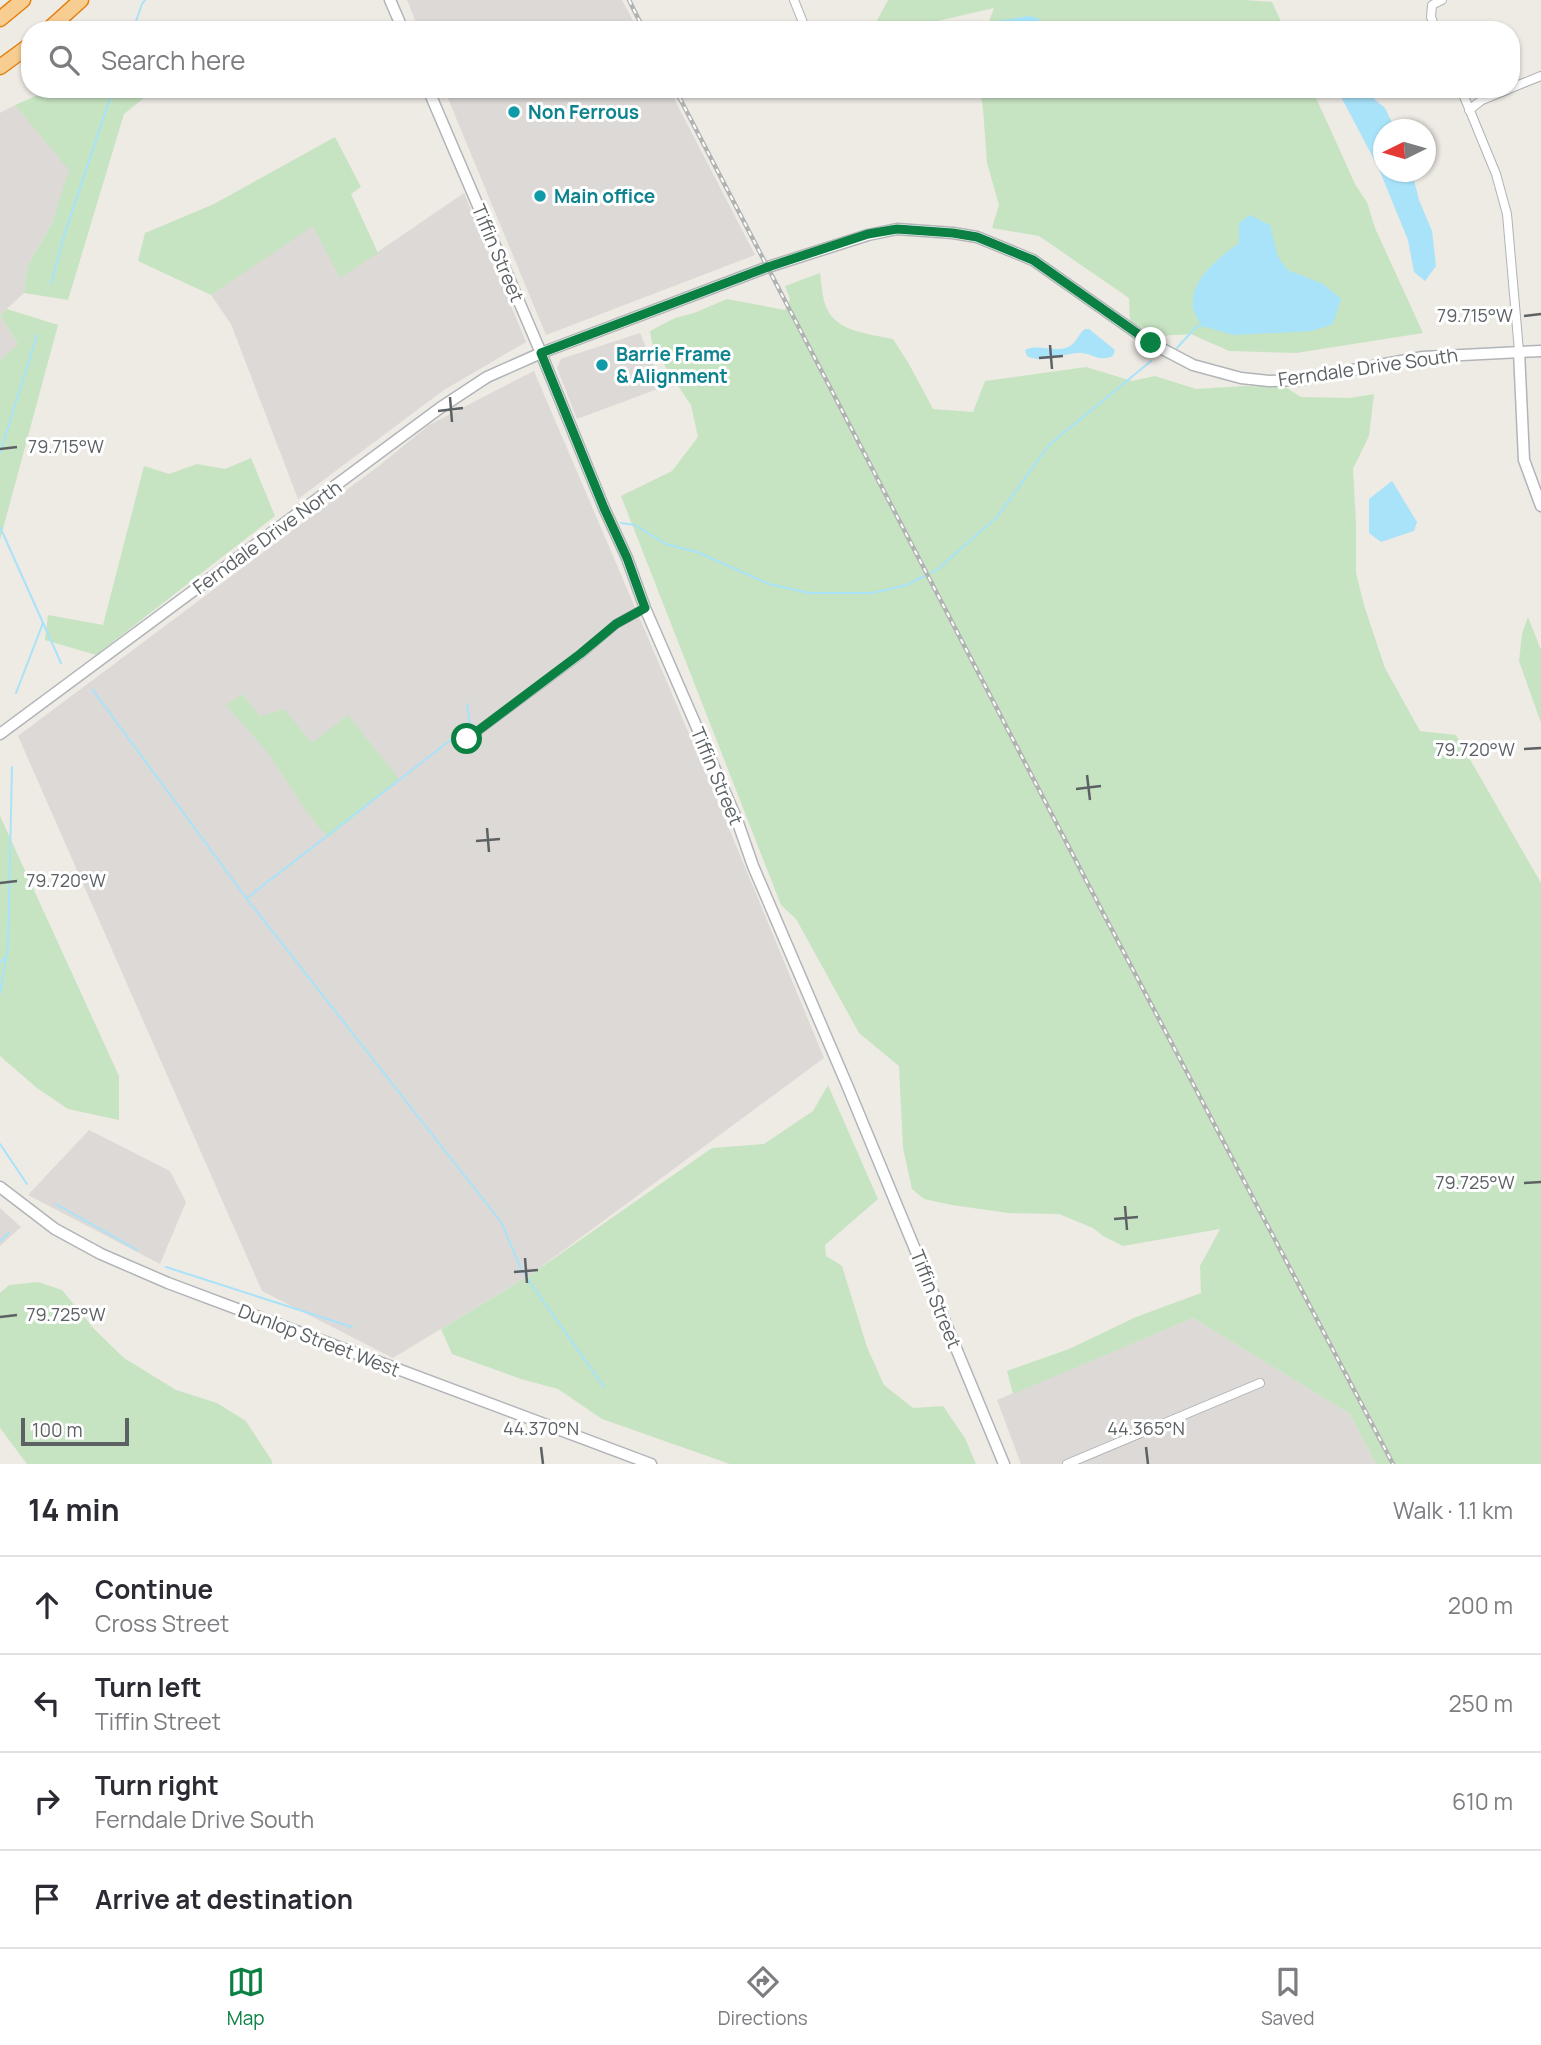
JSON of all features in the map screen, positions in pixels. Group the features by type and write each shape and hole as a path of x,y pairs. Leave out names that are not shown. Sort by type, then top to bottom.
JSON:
{"highway":[{"path":"0,19 23,0"},
{"path":"58,21 81,0"},
{"path":"0,67 21,52"}],"main road":[{"path":"390,0 399,21"},
{"name":"Tiffin Street","path":"432,98 627,558 645,608 737,820 753,866 1004,1464"},
{"name":"Ferndale Drive South","path":"541,353 768,267 868,234 897,229 977,237 1033,260 1151,343 1193,365 1241,378 1298,380 1423,357 1541,351"},
{"path":"1519,351 1524,460 1541,506"},
{"name":"Ferndale Drive North","path":"0,734 440,408 487,377 541,353"},
{"name":"Dunlop Street West","path":"0,1187 55,1229 101,1254 168,1283 651,1464"}],"street":[{"path":"794,0 802,21"},
{"path":"1433,21 1432,5 1442,0"},
{"path":"1520,85 1541,76"},
{"path":"1464,98 1496,174 1507,214 1519,351"},
{"path":"1469,110 1487,98"},
{"path":"467,739 616,624 645,608"},
{"path":"1067,1464 1260,1383"}],"shaded area":[{"path":"407,0 622,0 633,21 415,21"},
{"path":"448,98 674,98 755,255 546,335"},
{"path":"15,105 70,170 52,223 27,267 24,293 0,315 0,113"},
{"path":"464,193 526,342 444,390 298,499 231,324 211,295 313,225 341,277"},
{"path":"0,315 18,344 0,360"},
{"path":"640,333 663,387 577,419 557,368 561,359"},
{"path":"534,371 824,1058 530,1275 393,1358 262,1291 18,736 380,465 429,425"},
{"path":"89,1130 170,1171 186,1202 160,1264 28,1195"},
{"path":"0,1208 21,1227 0,1246"},
{"path":"1193,1318 1350,1414 1376,1464 1021,1464 997,1400"}],"green space":[{"path":"888,0 1244,0 1272,2 1281,21 989,21 994,8 938,21 877,21"},
{"path":"31,98 144,98 124,114 68,300 24,293 27,267 52,223 69,170 15,105"},
{"path":"981,98 1316,98 1356,186 1367,202 1375,228 1423,333 1296,353 1229,351 1191,334 1159,336 1130,322 1129,298 1039,236 992,228 999,205 987,163"},
{"path":"335,137 361,187 351,194 378,253 340,278 313,226 211,295 138,261 145,233 214,204"},
{"path":"820,273 824,301 834,319 861,333 893,339 933,409 973,412 985,381 1086,367 1132,381 1155,376 1196,389 1285,387 1301,397 1350,398 1374,394 1369,436 1353,469 1356,573 1385,668 1420,731 1456,735 1541,883 1541,1464 1376,1464 1350,1414 1193,1318 1013,1394 1007,1371 1069,1349 1136,1317 1201,1293 1200,1266 1220,1229 1123,1246 1093,1228 1059,1214 1008,1213 952,1205 924,1199 912,1189 903,1148 899,1066 859,1033 796,919 781,905 621,496 672,471 698,437 691,405 653,348 650,331 675,318 727,299 785,310 790,299 785,286"},
{"path":"7,309 58,325 0,540 0,360 18,344 0,315"},
{"path":"251,458 275,516 96,655 45,640 48,615 103,625 144,466 169,474 197,464 225,469"},
{"path":"1528,617 1541,650 1541,723 1519,661 1522,634"},
{"path":"242,694 260,716 284,709 312,743 348,715 399,779 328,838 306,811 269,754 226,705"},
{"path":"0,816 119,1076 119,1120 68,1109 37,1088 0,1056"},
{"path":"828,1085 878,1199 825,1245 826,1256 842,1266 867,1347 884,1385 913,1408 943,1406 965,1438 976,1464 730,1464 602,1419 558,1389 521,1379 452,1354 441,1329 530,1275 712,1148 764,1144 813,1111"},
{"path":"38,1282 62,1290 95,1330 124,1358 176,1390 217,1403 246,1421 272,1464 27,1464 0,1428 0,1293 9,1285"}],"water":[{"path":"1027,16 1038,18 1040,21 997,21"},
{"path":"1342,98 1374,98 1385,108 1390,119 1373,119 1373,158"},
{"path":"1384,182 1414,182 1432,231 1436,266 1425,281 1414,272 1408,240"},
{"path":"1250,215 1270,225 1278,257 1288,270 1323,284 1341,299 1333,324 1312,331 1233,335 1202,326 1193,306 1195,290 1210,267 1239,243 1239,223"},
{"path":"1085,329 1089,329 1115,350 1113,356 1100,358 1074,353 1040,359 1027,356 1025,350 1030,348 1059,349 1070,346"},
{"path":"1392,481 1417,522 1414,531 1381,542 1369,533 1369,499"}],"waterway":[{"path":"136,21 145,0"},
{"path":"51,284 64,236 110,98"},
{"path":"1177,348 1197,326 1202,326"},
{"path":"0,453 37,335"},
{"path":"931,573 997,517 1049,445 1151,361"},
{"path":"621,523 635,525 666,544 697,552 769,584 809,593 872,593 907,585 924,576"},
{"path":"0,527 61,663"},
{"path":"16,693 43,623"},
{"path":"92,689 247,899 501,1222 522,1271 604,1387"},
{"path":"247,898 470,725 467,704"},
{"path":"0,993 8,946 12,767"},
{"path":"0,962 5,958"},
{"path":"0,1144 27,1184"},
{"path":"56,1204 137,1250"},
{"path":"0,1241 9,1233"},
{"path":"166,1267 352,1327"}],"railway":[{"path":"629,0 640,21"},
{"path":"680,98 1393,1464"}],"place":[{"name":"Non Ferrous","path":"514,112"},
{"name":"Main office","path":"540,196"},
{"name":"Barrie Frame & Alignment","path":"602,365"}],"route":[{"path":"467,739 616,624 645,608 627,558 541,353 768,267 868,234 897,229 977,237 1033,260 1151,343"}]}
